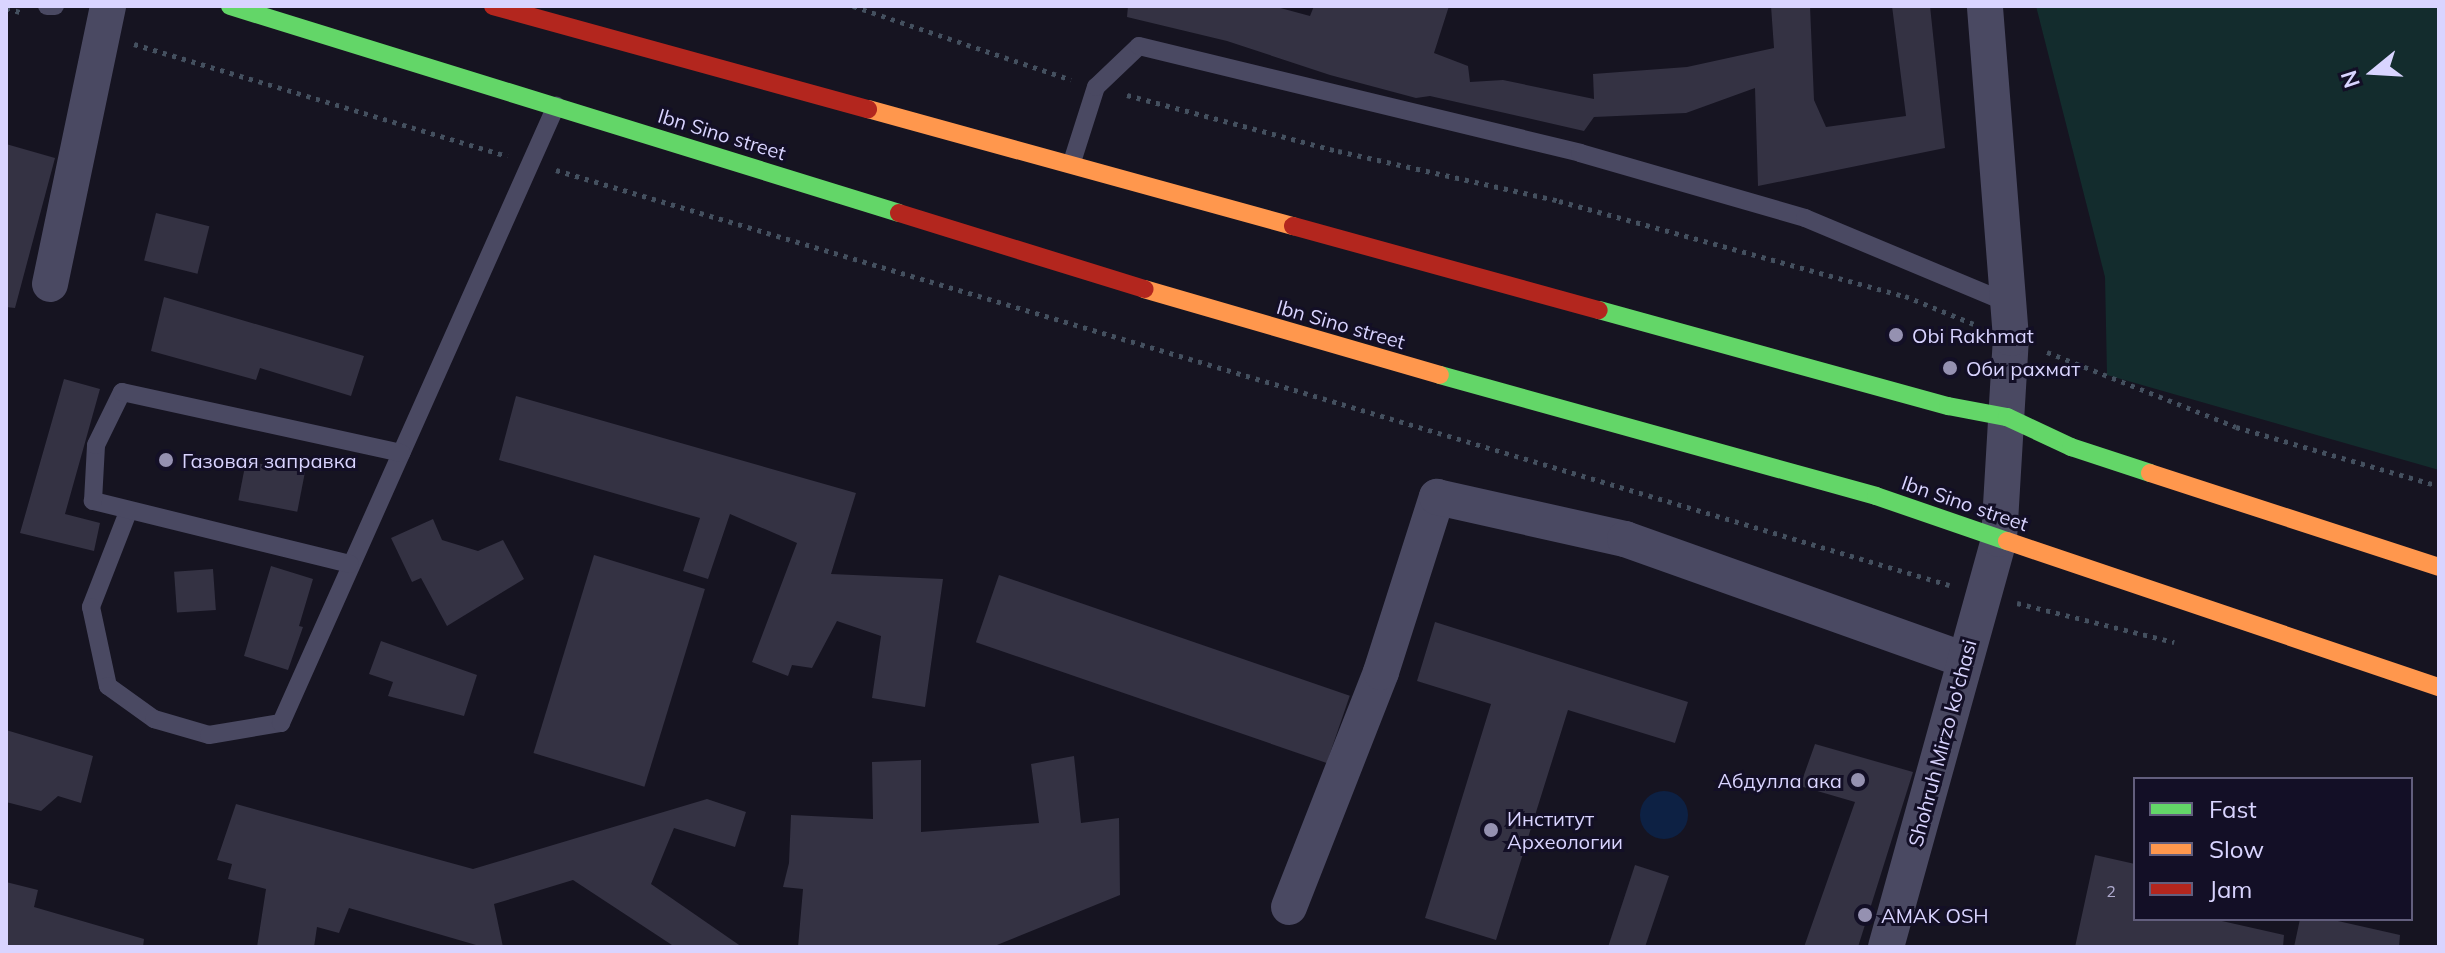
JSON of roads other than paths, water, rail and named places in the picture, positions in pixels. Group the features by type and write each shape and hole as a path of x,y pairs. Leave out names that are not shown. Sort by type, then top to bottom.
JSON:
{"main road":[{"name":"Ibn Sino street","path":"230,6 1253,323 1876,496 2439,687"},
{"path":"493,6 1072,162 1948,406 2007,417 2071,447 2439,567"}],"street":[{"name":"Shohruh Mirzo ko'chasi","path":"1886,947 1999,539 2007,417 2009,321 1985,6"},
{"path":"50,284 105,20"},
{"path":"1289,907 1381,672 1437,497 1625,539 1965,660"}],"lane":[{"path":"40,11 55,6"},
{"path":"1072,162 1096,87 1139,46 1580,153 1805,218 2009,321"},
{"path":"128,512 91,607 108,686 154,719 209,735 281,723 557,105"},
{"path":"350,564 93,501 96,445 122,392 401,453"}],"water":[{"path":"1664,791 1681,798 1688,815 1681,832 1664,839 1647,832 1640,815 1647,798"}],"place":[{"name":"Obi Rakhmat","path":"1896,335"},
{"name":"Оби рахмат","path":"1950,368"},
{"name":"Газовая заправка","path":"166,460"},
{"name":"Абдулла ака","path":"1858,780"},
{"name":"Институт Археологии","path":"1491,830"},
{"name":"AMAK OSH","path":"1865,915"}]}
